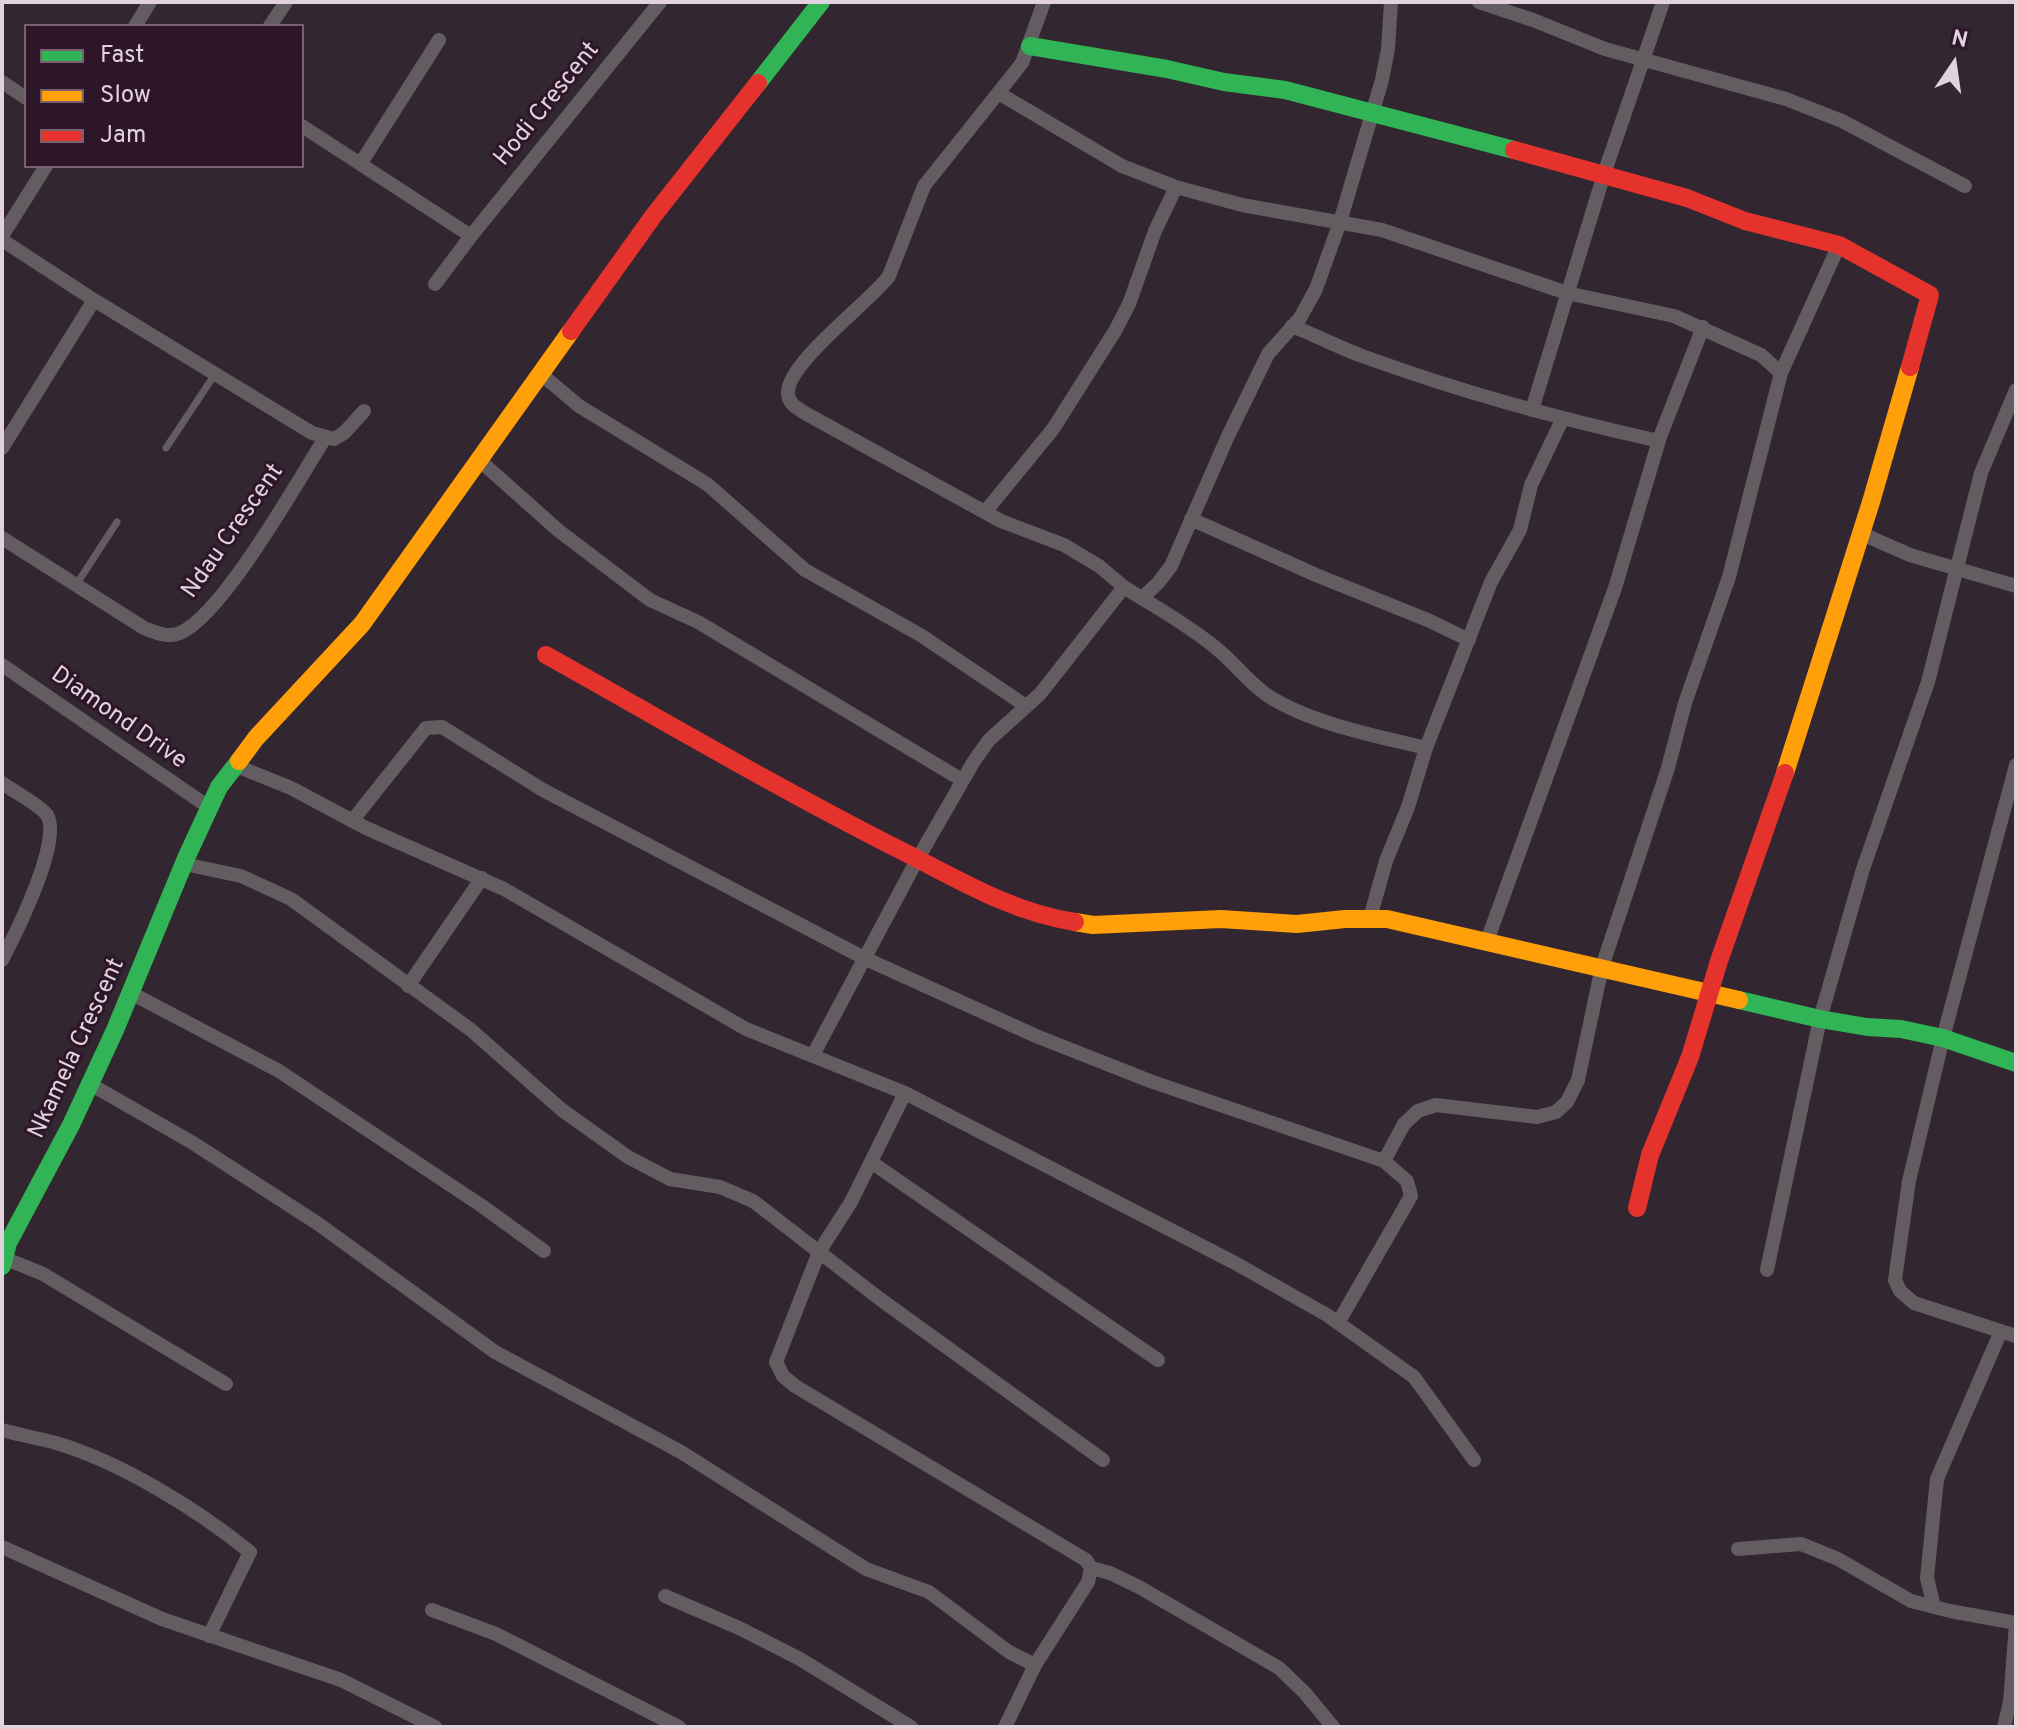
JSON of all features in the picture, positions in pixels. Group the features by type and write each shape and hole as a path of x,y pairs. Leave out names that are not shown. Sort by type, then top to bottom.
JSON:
{"street":[{"path":"140,24 150,2"},
{"path":"271,24 286,2"},
{"name":"Hodi Crescent","path":"435,284 660,2"},
{"name":"Nkamela Crescent","path":"3,1262 8,1243 90,1084 185,860 234,765 362,624 702,150 821,2"},
{"path":"1044,2 1022,63 924,186 889,276 882,286 833,329 793,378 787,392 792,405 1018,530 1064,545 1099,566 1124,587 1197,633 1261,691 1285,705 1348,727 1426,748"},
{"path":"1142,598 1171,566 1268,354 1292,326 1316,289 1340,222 1372,112 1388,49 1391,2"},
{"path":"1479,2 1605,49 1786,99 1842,121 1965,186"},
{"path":"1532,410 1604,174 1646,59 1663,2"},
{"path":"361,163 439,40"},
{"path":"1030,46 1224,82 1285,90 1604,174 1687,198 1745,221 1839,245 1930,295 1860,533 1768,825 1690,1057 1650,1155 1637,1208"},
{"path":"2,82 24,97"},
{"path":"1000,94 1122,166 1176,187 1242,205 1382,230 1567,293 1674,316 1761,355 1781,373"},
{"path":"304,127 471,236"},
{"path":"45,168 2,238 94,300 325,438"},
{"path":"985,512 1053,429 1099,358 1129,304 1155,231 1176,187"},
{"path":"1384,1161 1404,1124 1418,1111 1436,1105 1537,1117 1556,1112 1567,1102 1578,1080 1602,967 1668,768 1685,703 1729,577 1781,373 1839,245"},
{"path":"2,448 94,300"},
{"path":"1292,326 1364,357 1562,420 1659,441"},
{"path":"1487,941 1615,588 1659,441 1703,327"},
{"path":"540,373 579,406 707,484 805,570 922,636 1026,706"},
{"path":"1767,1270 1820,1019 1863,869 1928,682 1981,473 2016,390"},
{"name":"Ndau Crescent","path":"2,538 144,628 177,635 190,627 228,588 325,438 334,439 344,433 364,411"},
{"path":"1370,918 1386,861 1408,807 1426,748 1491,582 1520,530 1531,485 1562,420"},
{"path":"478,459 559,531 650,600 698,622 962,780"},
{"path":"1191,519 1469,640"},
{"path":"1860,533 1910,555 2016,586"},
{"path":"813,1055 962,780 989,740 1040,694 1124,587"},
{"path":"546,655 917,860 1042,917 1077,924 1221,919 1297,924 1370,918 1487,941 1820,1019 1901,1029 1943,1038 2016,1063"},
{"name":"Diamond Drive","path":"2,665 210,808"},
{"path":"352,821 426,728 442,727 543,790 866,959 1036,1036 1150,1081 1384,1161 1407,1181 1411,1196 1338,1323"},
{"path":"234,765 291,788 352,821 482,878 533,904 746,1029 905,1093 1235,1263 1338,1323 1414,1377 1474,1460"},
{"path":"1934,1607 1927,1578 1937,1479 2009,1333 1914,1303 1900,1291 1895,1280 1909,1181 1943,1038 2016,765"},
{"path":"2,783 45,813 50,826 35,892 2,960"},
{"path":"185,860 241,876 291,899 471,1030 562,1110 628,1157 670,1179 720,1187 753,1201 1103,1460"},
{"path":"408,986 482,878"},
{"path":"131,993 279,1071 544,1251"},
{"path":"90,1084 193,1143 317,1223 495,1352 681,1452 866,1569 929,1592 1009,1652 1035,1665"},
{"path":"905,1093 851,1202 819,1252 776,1362 783,1376 1078,1555 1091,1568 1139,1587 1279,1668 1333,1727"},
{"path":"871,1162 1158,1360"},
{"path":"3,1262 43,1274 226,1384"},
{"path":"2,1430 59,1444 141,1479 221,1529 250,1552 209,1636"},
{"path":"1738,1549 1801,1544 1838,1559 1911,1601 2016,1623 2010,1702 2004,1727"},
{"path":"2,1547 162,1619 341,1680 429,1726"},
{"path":"1005,1727 1035,1665 1088,1582 1091,1568"},
{"path":"665,1596 800,1659 911,1727"},
{"path":"432,1610 496,1634 679,1727"}],"lane":[{"path":"166,448 215,374"},
{"path":"76,585 117,522"}],"traffic: fast":[{"path":"758,83 821,2"},
{"path":"1030,46 1224,82 1285,90 1514,150"},
{"path":"2,1266 8,1243 71,1125 115,1030 219,787 239,761"},
{"path":"1739,1000 1820,1019 1901,1029 1943,1038 2016,1063"}],"traffic: slow":[{"path":"239,761 256,738 362,624 571,331"},
{"path":"1785,773 1871,502 1910,367"},
{"path":"1075,922 1093,925 1221,919 1297,924 1387,919 1739,1000"}],"traffic: jam":[{"path":"571,331 654,215 758,83"},
{"path":"1514,150 1687,198 1745,221 1839,245 1930,295 1910,367"},
{"path":"546,655 767,780 965,883 1030,911 1075,922"},
{"path":"1637,1208 1650,1155 1690,1057 1719,961 1785,773"}]}
